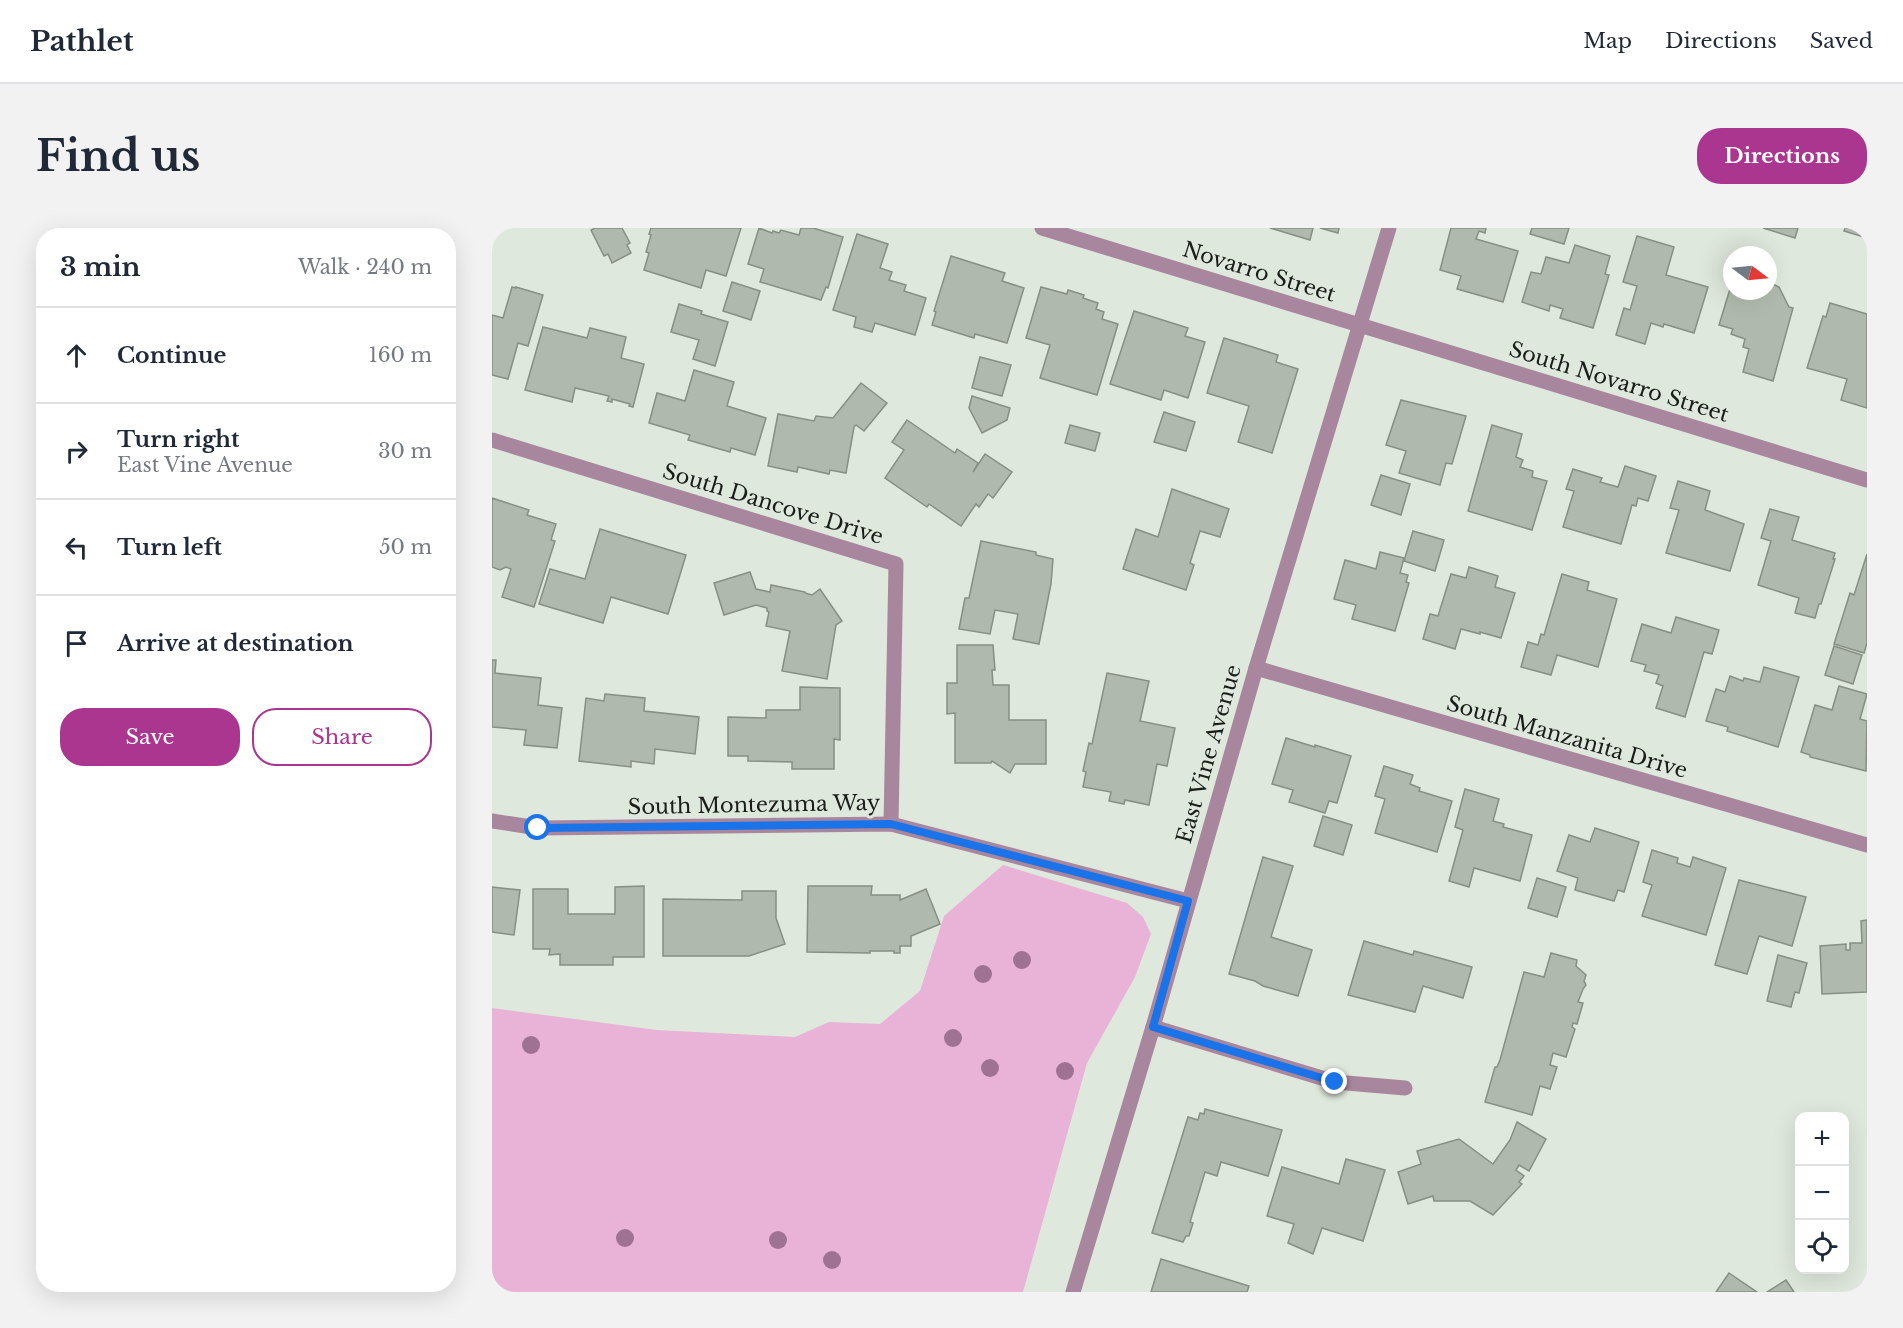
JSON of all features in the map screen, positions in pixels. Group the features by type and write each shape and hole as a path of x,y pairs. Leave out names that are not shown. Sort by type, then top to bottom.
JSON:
{"street":[{"name":"Novarro Street","path":"1042,228 1359,325"},
{"name":"East Vine Avenue","path":"1073,1292 1153,1027 1256,668 1389,228"},
{"name":"South Novarro Street","path":"1359,325 1867,480"},
{"name":"South Dancove Drive","path":"492,440 896,564 891,824"},
{"name":"South Manzanita Drive","path":"1256,668 1867,845"},
{"name":"South Montezuma Way","path":"492,821 538,828 891,824 1188,901"},
{"path":"1153,1027 1335,1082 1405,1088"}],"shaded area":[{"path":"1003,865 1127,903 1143,917 1151,934 1135,977 1087,1063 1023,1292 492,1292 492,1008 657,1030 795,1037 829,1022 880,1024 920,991 944,916"}],"building":[{"path":"622,228 630,243 627,245 631,253 612,263 608,254 604,256 591,230"},
{"path":"651,228 741,228 726,276 706,270 701,288 644,270 649,253 646,252"},
{"path":"759,228 772,233 773,231 779,233 781,230 799,235 801,228 813,228 843,237 828,288 826,287 821,300 760,282 764,269 748,264"},
{"path":"1270,228 1313,228 1310,240"},
{"path":"1320,228 1339,228 1338,233"},
{"path":"1451,228 1486,228 1485,233 1479,231 1476,239 1518,251 1503,302 1457,289 1461,276 1440,270"},
{"path":"1532,228 1569,228 1564,244 1530,234"},
{"path":"1763,228 1798,228 1795,238"},
{"path":"1845,228 1867,228 1867,238 1844,231"},
{"path":"857,234 888,244 880,268 892,272 889,280 906,285 904,291 926,298 915,335 875,323 872,332 854,327 856,317 833,310"},
{"path":"1637,236 1674,247 1666,275 1708,287 1694,333 1664,324 1663,327 1651,323 1645,344 1616,335 1624,308 1630,310 1637,286 1623,282"},
{"path":"1575,245 1610,256 1605,274 1609,275 1593,328 1560,318 1563,309 1550,305 1549,311 1522,302 1531,272 1541,274 1546,257 1569,263"},
{"path":"951,256 1005,273 1002,281 1024,288 1007,343 975,334 974,338 932,325"},
{"path":"732,282 760,291 751,320 723,311"},
{"path":"1777,286 1779,287 1789,307 1793,308 1773,381 1743,372 1749,349 1743,347 1745,339 1731,334 1733,329 1719,325 1727,300 1777,300"},
{"path":"512,287 543,295 528,346 518,343 508,379 492,375 492,315 503,318"},
{"path":"1041,287 1067,294 1068,290 1084,295 1083,298 1098,303 1096,309 1104,312 1102,319 1118,324 1097,395 1040,378 1050,345 1026,338"},
{"path":"1830,303 1867,314 1867,408 1841,400 1847,379 1807,368 1823,316 1826,317"},
{"path":"679,304 702,311 701,314 728,322 715,366 693,359 699,340 671,332"},
{"path":"1134,311 1188,328 1185,336 1205,342 1188,398 1164,390 1161,400 1110,384"},
{"path":"543,327 587,338 590,328 626,337 621,358 644,364 633,407 612,399 612,402 607,401 609,396 575,388 572,402 525,390"},
{"path":"1224,338 1278,355 1276,362 1298,369 1272,453 1238,442 1249,406 1207,393"},
{"path":"980,357 1011,365 1002,396 972,388"},
{"path":"694,370 734,382 727,406 766,418 755,455 731,448 730,452 688,440 690,435 649,423 657,393 685,401"},
{"path":"861,383 887,403 864,431 856,425 854,427 846,473 830,470 829,474 798,467 797,472 768,466 778,414 814,421 816,416 833,418"},
{"path":"972,396 1010,408 1007,420 982,433 969,408"},
{"path":"1401,400 1466,416 1452,464 1446,463 1440,485 1399,473 1406,451 1386,445"},
{"path":"1164,412 1195,422 1186,451 1154,442"},
{"path":"907,420 955,453 957,449 978,463 973,472 985,454 1012,472 993,498 988,494 979,507 976,504 961,526 929,504 927,507 885,478 904,450 892,442"},
{"path":"1070,425 1100,433 1095,451 1065,443"},
{"path":"1492,425 1522,434 1516,457 1523,460 1520,467 1533,471 1532,477 1547,481 1532,530 1468,511"},
{"path":"1625,466 1656,476 1648,501 1638,498 1636,506 1632,505 1621,544 1563,527 1574,491 1566,489 1573,469 1602,478 1600,482 1618,487"},
{"path":"1381,475 1410,484 1401,515 1371,505"},
{"path":"1678,481 1710,491 1705,510 1744,524 1730,571 1666,553 1679,510 1670,508"},
{"path":"1172,489 1229,509 1220,537 1200,531 1190,563 1194,565 1186,590 1123,569 1136,529 1158,537"},
{"path":"492,498 529,510 527,515 556,524 551,540 555,541 534,607 502,597 511,569 506,567 500,570 492,567"},
{"path":"1770,509 1799,517 1792,540 1835,553 1815,618 1795,613 1799,598 1758,585 1771,541 1761,538"},
{"path":"600,529 686,555 668,614 611,597 603,623 539,604 550,569 585,579"},
{"path":"1413,531 1444,540 1435,571 1404,561"},
{"path":"981,541 1036,552 1036,555 1053,559 1051,584 1039,644 1013,639 1018,614 995,610 990,634 959,629 965,598 969,598"},
{"path":"1380,552 1404,558 1400,573 1408,575 1406,582 1409,583 1395,631 1352,619 1356,605 1334,599 1345,560 1376,569"},
{"path":"1867,554 1867,643 1864,653 1834,644 1850,593 1854,595"},
{"path":"1469,567 1498,576 1495,587 1515,593 1501,638 1461,629 1455,649 1423,639 1430,614 1438,616 1451,574 1466,578"},
{"path":"750,572 756,589 770,592 771,585 812,595 820,589 842,621 836,625 827,679 782,671 790,631 766,626 769,612 767,608 756,605 724,615 714,583"},
{"path":"1562,574 1589,582 1587,590 1617,599 1598,667 1557,655 1551,675 1521,667 1528,642 1538,645 1541,634 1544,635"},
{"path":"1676,617 1719,630 1712,654 1704,652 1685,717 1656,708 1663,686 1656,683 1659,675 1644,671 1646,665 1631,661 1642,624 1671,633"},
{"path":"957,645 993,645 995,670 992,670 993,685 1009,685 1009,720 1046,720 1046,764 1015,764 1010,773 992,761 991,763 955,763 955,713 947,714 947,683 957,683"},
{"path":"1834,646 1862,655 1853,684 1825,675"},
{"path":"492,660 496,660 495,673 541,678 538,705 562,708 557,748 524,745 526,730 492,727"},
{"path":"1764,667 1799,677 1778,747 1727,731 1728,727 1706,721 1716,689 1725,692 1730,676 1743,681 1744,678 1760,682"},
{"path":"1107,673 1149,681 1140,721 1175,728 1167,766 1157,764 1149,805 1125,800 1124,804 1109,801 1111,792 1083,787 1086,772 1083,771 1089,743 1092,744"},
{"path":"1839,686 1867,694 1860,719 1867,721 1866,771 1810,757 1801,752 1815,705 1832,710"},
{"path":"800,687 840,688 840,740 834,739 834,769 792,769 792,762 748,761 748,756 728,756 728,717 766,718 766,710 800,710"},
{"path":"605,694 645,698 644,711 699,717 695,754 655,749 654,764 631,761 631,767 579,761 586,698 604,701"},
{"path":"1286,738 1351,756 1337,803 1329,801 1325,813 1289,802 1293,790 1272,784"},
{"path":"1384,766 1413,775 1410,784 1420,788 1419,791 1452,801 1437,852 1375,833 1385,799 1375,796"},
{"path":"1465,789 1499,799 1493,821 1504,824 1503,827 1532,835 1520,881 1474,868 1469,887 1449,881 1463,830 1455,827"},
{"path":"1323,816 1352,825 1343,855 1314,846"},
{"path":"1595,828 1639,842 1624,892 1618,890 1614,901 1575,890 1578,878 1557,871 1569,835 1590,842"},
{"path":"1652,850 1678,858 1677,863 1690,867 1693,857 1726,868 1706,935 1642,916 1652,885 1643,882"},
{"path":"1263,857 1293,866 1271,937 1312,950 1298,996 1229,974"},
{"path":"1537,878 1566,887 1557,917 1528,908"},
{"path":"1739,880 1806,897 1792,946 1759,936 1747,974 1715,965"},
{"path":"644,886 644,957 613,957 613,965 560,965 560,954 549,955 550,949 533,949 533,889 568,889 568,914 615,914 615,887"},
{"path":"808,886 872,886 871,895 900,895 900,900 926,889 940,924 911,936 911,946 900,946 900,953 894,953 894,951 807,952"},
{"path":"492,887 520,890 514,935 492,932"},
{"path":"742,891 776,891 776,918 785,944 749,956 663,956 663,899 742,900"},
{"path":"1867,920 1867,992 1822,994 1820,946 1846,944 1846,950 1850,950 1850,943 1862,943 1861,921"},
{"path":"1364,941 1413,955 1414,951 1472,967 1463,998 1423,986 1415,1012 1348,995"},
{"path":"1551,953 1577,960 1576,966 1586,975 1584,981 1586,985 1578,1002 1583,1003 1577,1024 1573,1023 1572,1027 1575,1029 1566,1057 1553,1053 1550,1065 1557,1067 1550,1089 1540,1086 1532,1115 1485,1102 1495,1067 1500,1060 1524,972 1544,977"},
{"path":"1778,955 1807,963 1799,993 1795,992 1791,1007 1767,1001"},
{"path":"1205,1109 1282,1130 1268,1176 1221,1162 1217,1176 1205,1172 1190,1222 1193,1223 1189,1236 1186,1236 1183,1242 1152,1233 1188,1117 1198,1120 1200,1113 1204,1114"},
{"path":"1517,1122 1546,1139 1529,1171 1519,1165 1516,1170 1524,1176 1519,1182 1522,1184 1493,1215 1470,1201 1434,1201 1433,1196 1408,1204 1398,1172 1421,1164 1417,1151 1459,1139 1493,1164 1510,1140"},
{"path":"1346,1159 1385,1170 1363,1241 1322,1228 1313,1254 1288,1243 1294,1224 1267,1216 1282,1167 1339,1184"},
{"path":"1161,1259 1249,1286 1247,1292 1151,1292"},
{"path":"1729,1273 1757,1292 1716,1292"},
{"path":"1786,1280 1794,1292 1767,1292"}],"route":[{"path":"538,828 891,824 1188,901 1153,1027 1335,1082"}]}
